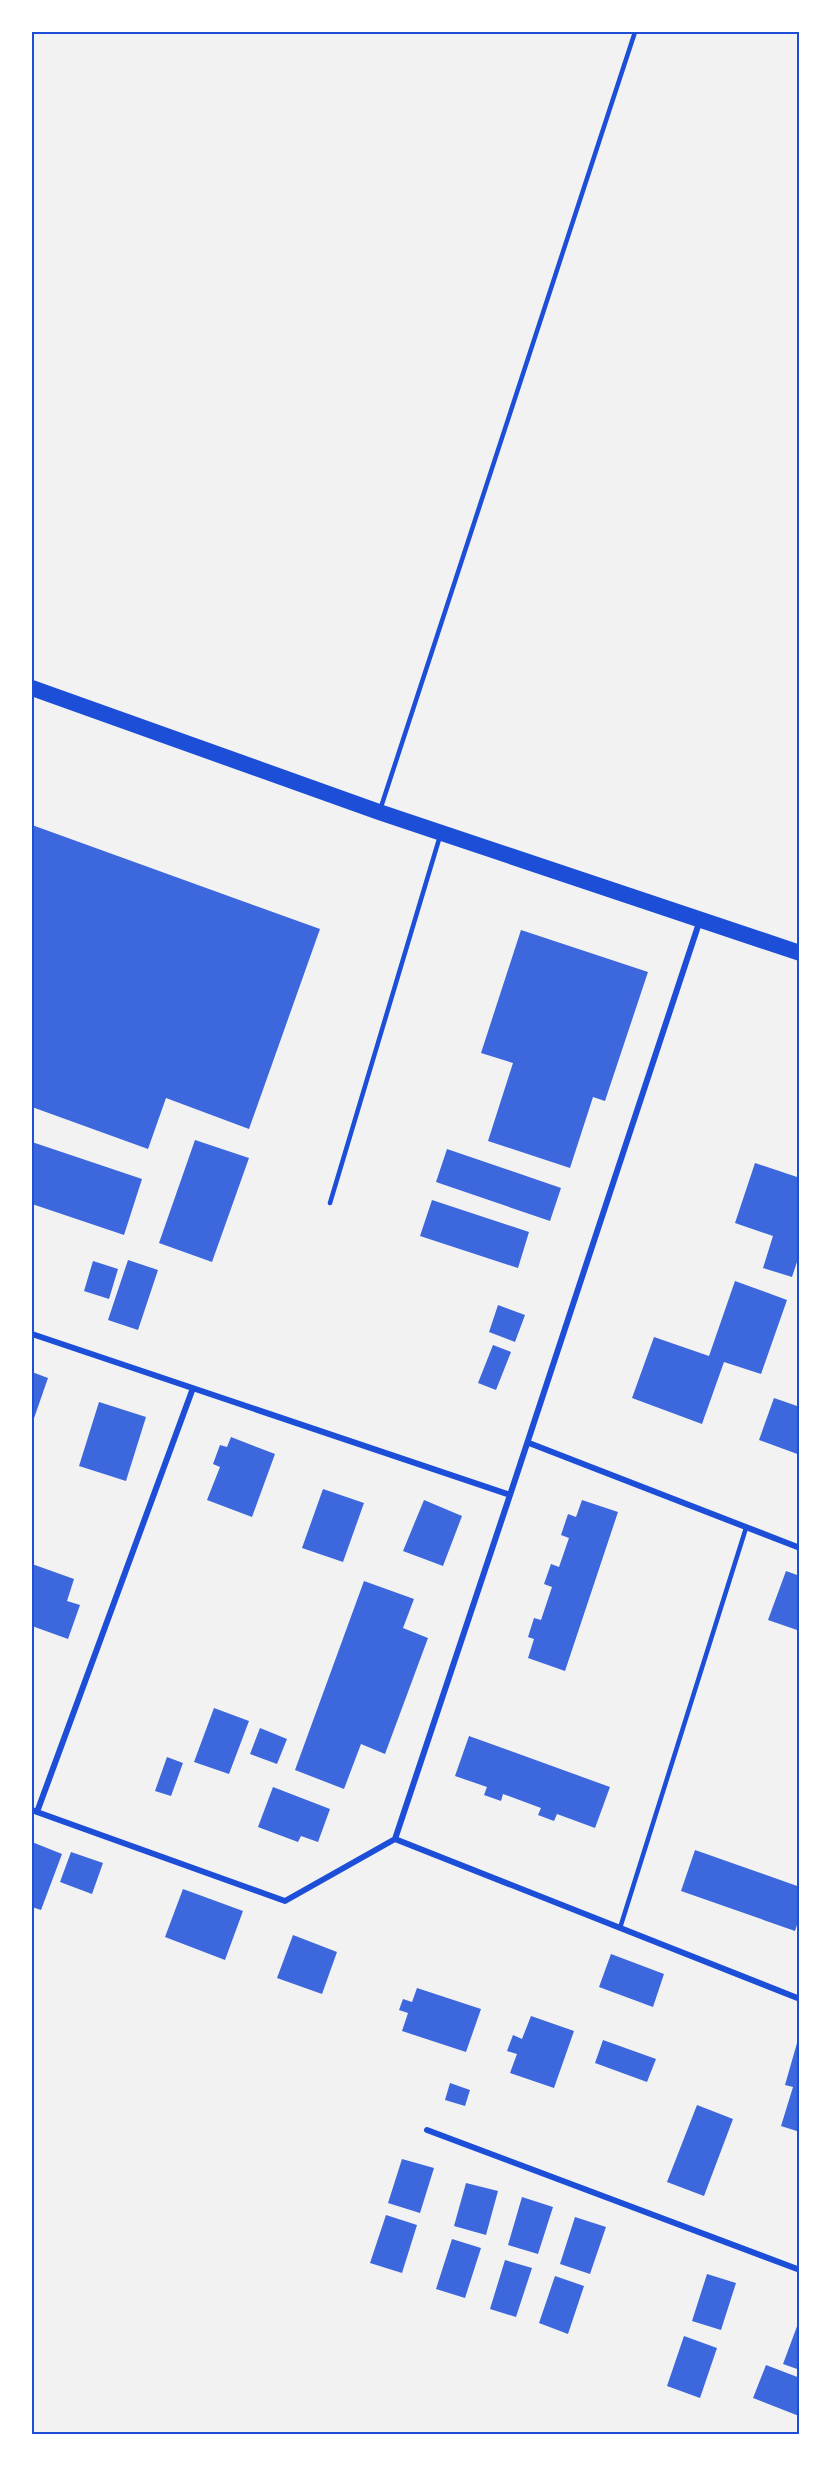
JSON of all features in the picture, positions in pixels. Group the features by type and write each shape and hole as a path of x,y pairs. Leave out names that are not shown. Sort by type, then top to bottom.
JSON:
{"highway":[{"path":"32,688 379,812 800,953"}],"street":[{"path":"193,1388 34,1811 285,1901 395,1839 529,1443 700,920"},
{"path":"32,1334 510,1495"},
{"path":"529,1443 800,1548"},
{"path":"395,1839 800,1999"},
{"path":"427,2130 800,2270"}],"lane":[{"path":"379,812 635,32"},
{"path":"330,1203 441,833"},
{"path":"620,1928 746,1528"}],"building":[{"path":"32,825 320,929 249,1129 166,1098 148,1149 32,1107"},
{"path":"521,930 648,972 605,1101 593,1097 570,1168 488,1141 513,1063 481,1053"},
{"path":"195,1140 249,1158 212,1262 159,1243"},
{"path":"32,1142 142,1179 124,1235 32,1204"},
{"path":"447,1149 561,1188 550,1221 436,1182"},
{"path":"755,1163 800,1178 800,1253 792,1277 763,1268 773,1236 735,1223"},
{"path":"432,1200 529,1232 518,1268 420,1236"},
{"path":"128,1260 158,1270 138,1330 108,1320"},
{"path":"93,1261 118,1269 109,1299 84,1291"},
{"path":"735,1281 787,1300 761,1374 724,1362 702,1424 632,1398 654,1337 709,1356"},
{"path":"498,1305 525,1315 515,1342 489,1332"},
{"path":"493,1345 511,1352 496,1390 478,1383"},
{"path":"32,1372 48,1378 32,1424"},
{"path":"774,1398 800,1407 800,1455 759,1440"},
{"path":"99,1402 146,1417 126,1481 79,1466"},
{"path":"231,1437 275,1454 252,1517 207,1500 220,1467 213,1464 220,1445 227,1447"},
{"path":"323,1489 364,1503 343,1562 302,1548"},
{"path":"424,1500 462,1516 443,1566 403,1551"},
{"path":"582,1500 618,1512 565,1671 528,1658 534,1639 528,1637 534,1618 541,1620 552,1587 544,1584 551,1564 559,1567 569,1538 561,1535 568,1514 576,1517"},
{"path":"32,1564 74,1579 67,1601 80,1605 68,1639 32,1626"},
{"path":"786,1571 800,1576 800,1631 768,1620"},
{"path":"364,1581 414,1599 403,1628 428,1638 385,1754 361,1744 344,1789 295,1770"},
{"path":"214,1708 249,1721 229,1774 194,1762"},
{"path":"260,1728 287,1739 277,1764 250,1754"},
{"path":"469,1736 610,1787 595,1828 557,1814 554,1821 538,1815 541,1808 503,1794 501,1801 484,1795 487,1787 455,1776"},
{"path":"167,1757 183,1763 171,1796 155,1791"},
{"path":"273,1787 330,1809 318,1842 301,1836 298,1842 258,1827"},
{"path":"32,1842 62,1854 41,1910 32,1907"},
{"path":"695,1850 800,1887 800,1916 795,1931 681,1891"},
{"path":"71,1852 103,1863 92,1894 60,1882"},
{"path":"183,1889 243,1911 225,1960 165,1937"},
{"path":"293,1935 337,1952 322,1994 277,1978"},
{"path":"611,1954 664,1974 653,2007 599,1987"},
{"path":"417,1988 481,2009 466,2052 402,2031 408,2013 399,2010 403,1999 412,2002"},
{"path":"531,2016 574,2031 554,2088 510,2073 517,2054 507,2051 513,2035 522,2039"},
{"path":"799,2036 800,2132 781,2126 793,2087 785,2085"},
{"path":"603,2040 656,2059 647,2082 595,2063"},
{"path":"450,2083 470,2090 465,2106 445,2100"},
{"path":"697,2105 733,2119 704,2196 667,2182"},
{"path":"402,2159 434,2168 420,2213 388,2203"},
{"path":"466,2183 498,2191 486,2235 454,2226"},
{"path":"522,2197 553,2207 538,2254 508,2245"},
{"path":"386,2215 417,2225 402,2273 370,2263"},
{"path":"575,2217 606,2227 590,2274 560,2264"},
{"path":"452,2239 481,2248 465,2298 436,2289"},
{"path":"505,2260 532,2268 516,2317 490,2309"},
{"path":"707,2274 736,2283 721,2330 692,2321"},
{"path":"555,2276 584,2286 568,2334 539,2323"},
{"path":"800,2321 800,2370 783,2364"},
{"path":"684,2336 717,2348 700,2398 667,2386"},
{"path":"766,2365 800,2378 799,2416 753,2398"}]}
